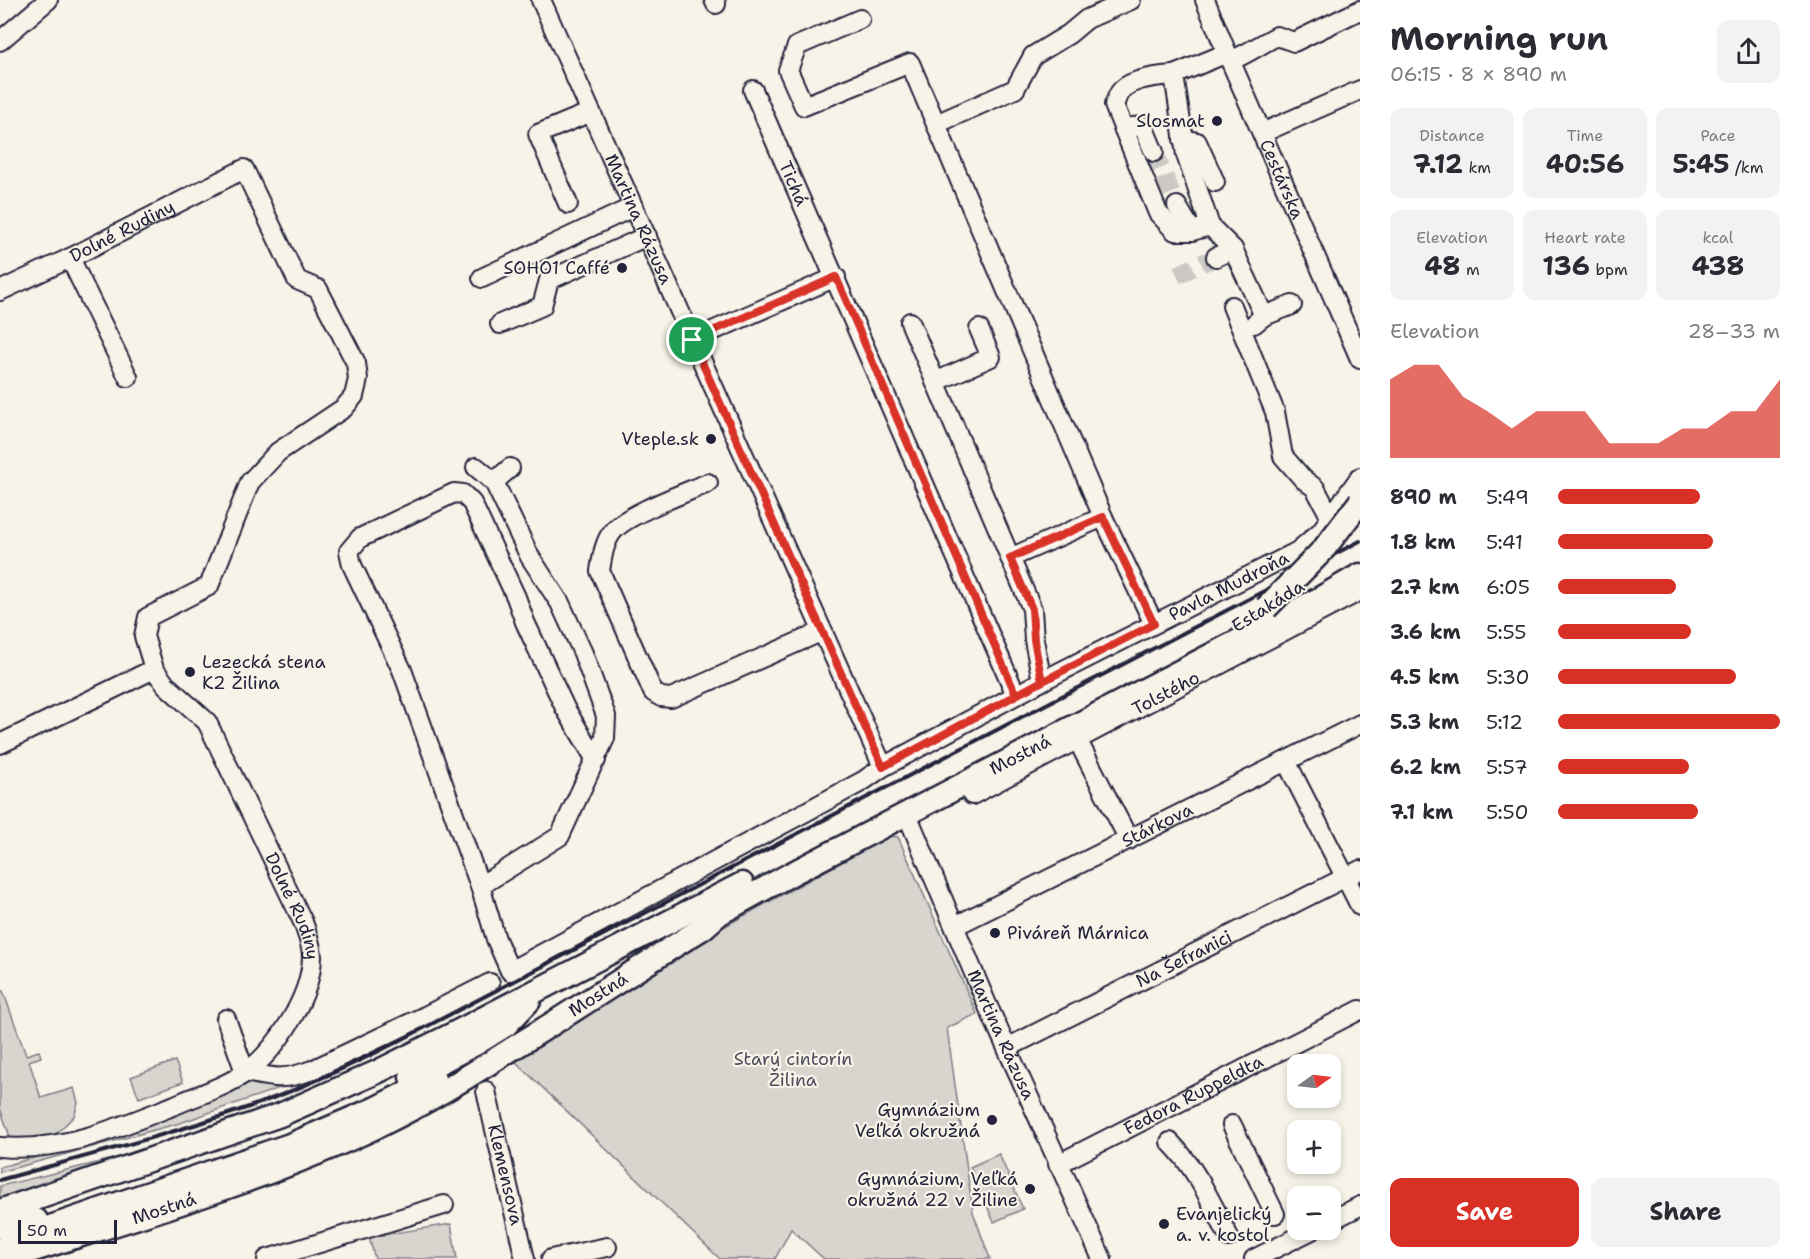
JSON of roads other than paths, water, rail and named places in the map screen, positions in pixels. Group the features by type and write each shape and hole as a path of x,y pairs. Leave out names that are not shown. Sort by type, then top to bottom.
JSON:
{"main road":[{"path":"1266,608 1323,550 1360,502"},
{"name":"Estakáda","path":"1166,671 1297,591 1360,529"},
{"name":"Estakáda","path":"1166,671 1319,599 1360,575"},
{"name":"Mostná","path":"5,1257 211,1192 296,1161 382,1124 480,1069 720,914 1166,671"},
{"name":"Mostná","path":"0,1211 280,1115 377,1072 1166,671"},
{"path":"0,1227 76,1213 290,1145 374,1109 473,1058 631,959 697,921 720,914"},
{"path":"5,1257 7,1246 76,1213 286,1135 386,1090 477,1043 506,1025 540,989"}],"street":[{"path":"0,41 48,0"},
{"name":"Martina Rázusa","path":"541,0 883,767"},
{"path":"936,124 1015,89 1033,56 1069,34 1087,19 1131,0"},
{"name":"Cestárska","path":"1205,0 1360,359"},
{"path":"1210,226 1192,231 1175,231 1158,213 1114,105 1121,90 1134,82 1173,75 1229,57 1242,56 1254,47 1277,36 1294,42 1360,10"},
{"path":"860,19 796,46 788,70 804,106 910,63 1103,517 1154,624"},
{"path":"1173,75 1186,155 1210,226 1233,249 1264,316"},
{"name":"Tichá","path":"753,90 1016,695"},
{"path":"1262,133 1360,90"},
{"path":"568,204 538,134 591,112"},
{"path":"1122,128 1143,126 1154,152"},
{"path":"1183,139 1197,142 1215,182"},
{"name":"Dolné Rudiny","path":"0,291 244,169 297,280 318,289 356,363 358,380 354,396 344,408 278,452 250,482 209,586 148,618 144,636 154,669 166,685 207,722 303,922 312,955 306,987 293,1015 267,1054 245,1072 209,1091 95,1134 50,1146 4,1152"},
{"path":"1177,206 1192,231"},
{"path":"482,278 633,207"},
{"path":"500,324 542,306 549,280 647,236"},
{"path":"1216,257 1233,249"},
{"path":"70,258 128,377"},
{"path":"692,340 836,277"},
{"path":"1243,334 1264,316 1293,305"},
{"path":"1232,306 1275,412 1283,456 1303,479 1315,488 1330,518"},
{"path":"910,322 1032,609 1034,640 1042,681"},
{"path":"935,382 991,357 979,329"},
{"path":"476,467 494,482 530,557 560,603 584,652 606,716 605,738 596,760 560,836 480,886 402,670 352,566 349,552 360,538 454,493 463,494 472,504 565,708 596,760"},
{"path":"494,482 510,468"},
{"name":"Pavla Mudroňa","path":"480,886 496,939 510,971 863,781 883,767 1042,681 1298,551 1321,531 1360,477"},
{"path":"708,483 627,519 612,532 603,551 600,571 653,692 661,697 671,698 823,631"},
{"path":"1010,558 1103,517"},
{"name":"Tolstého","path":"972,795 1360,591"},
{"path":"0,744 154,669"},
{"name":"Stárkova","path":"955,926 1360,724"},
{"path":"1078,741 1129,840"},
{"path":"1286,761 1353,874 1360,906"},
{"name":"Martina Rázusa","path":"907,814 1100,1257"},
{"name":"Na Šefranici","path":"1007,1048 1353,874"},
{"path":"226,1019 245,1072 278,1079 295,1077 490,983"},
{"name":"Fedora Ruppeldta","path":"1058,1164 1360,1010"},
{"name":"Klemensova","path":"486,1091 525,1259"},
{"path":"1232,1125 1275,1214"},
{"path":"1170,1142 1182,1154 1199,1179 1229,1237"},
{"path":"267,1259 444,1205"},
{"path":"1341,1216 1360,1206"},
{"path":"1254,1259 1292,1240"},
{"path":"551,1259 608,1247"}],"tunnel":[{"path":"1154,152 1177,206"},
{"path":"1177,275 1216,257"}],"railway":[{"path":"0,1180 216,1118 285,1094 341,1069 1360,541"}],"place":[{"name":"Slosmat","path":"1217,121"},
{"name":"SOHO1 Caffé","path":"622,268"},
{"name":"Vteple.sk","path":"711,439"},
{"name":"Lezecká stena K2 Žilina","path":"190,672"},
{"name":"Piváreň Márnica","path":"995,933"},
{"name":"Gymnázium Veľká okružná","path":"992,1120"},
{"name":"Gymnázium, Veľká okružná 22 v Žiline","path":"1030,1189"},
{"name":"Evanjelický a. v. kostol","path":"1164,1224"}],"park label":[{"name":"Starý cintorín Žilina","path":"793,1069"}]}
